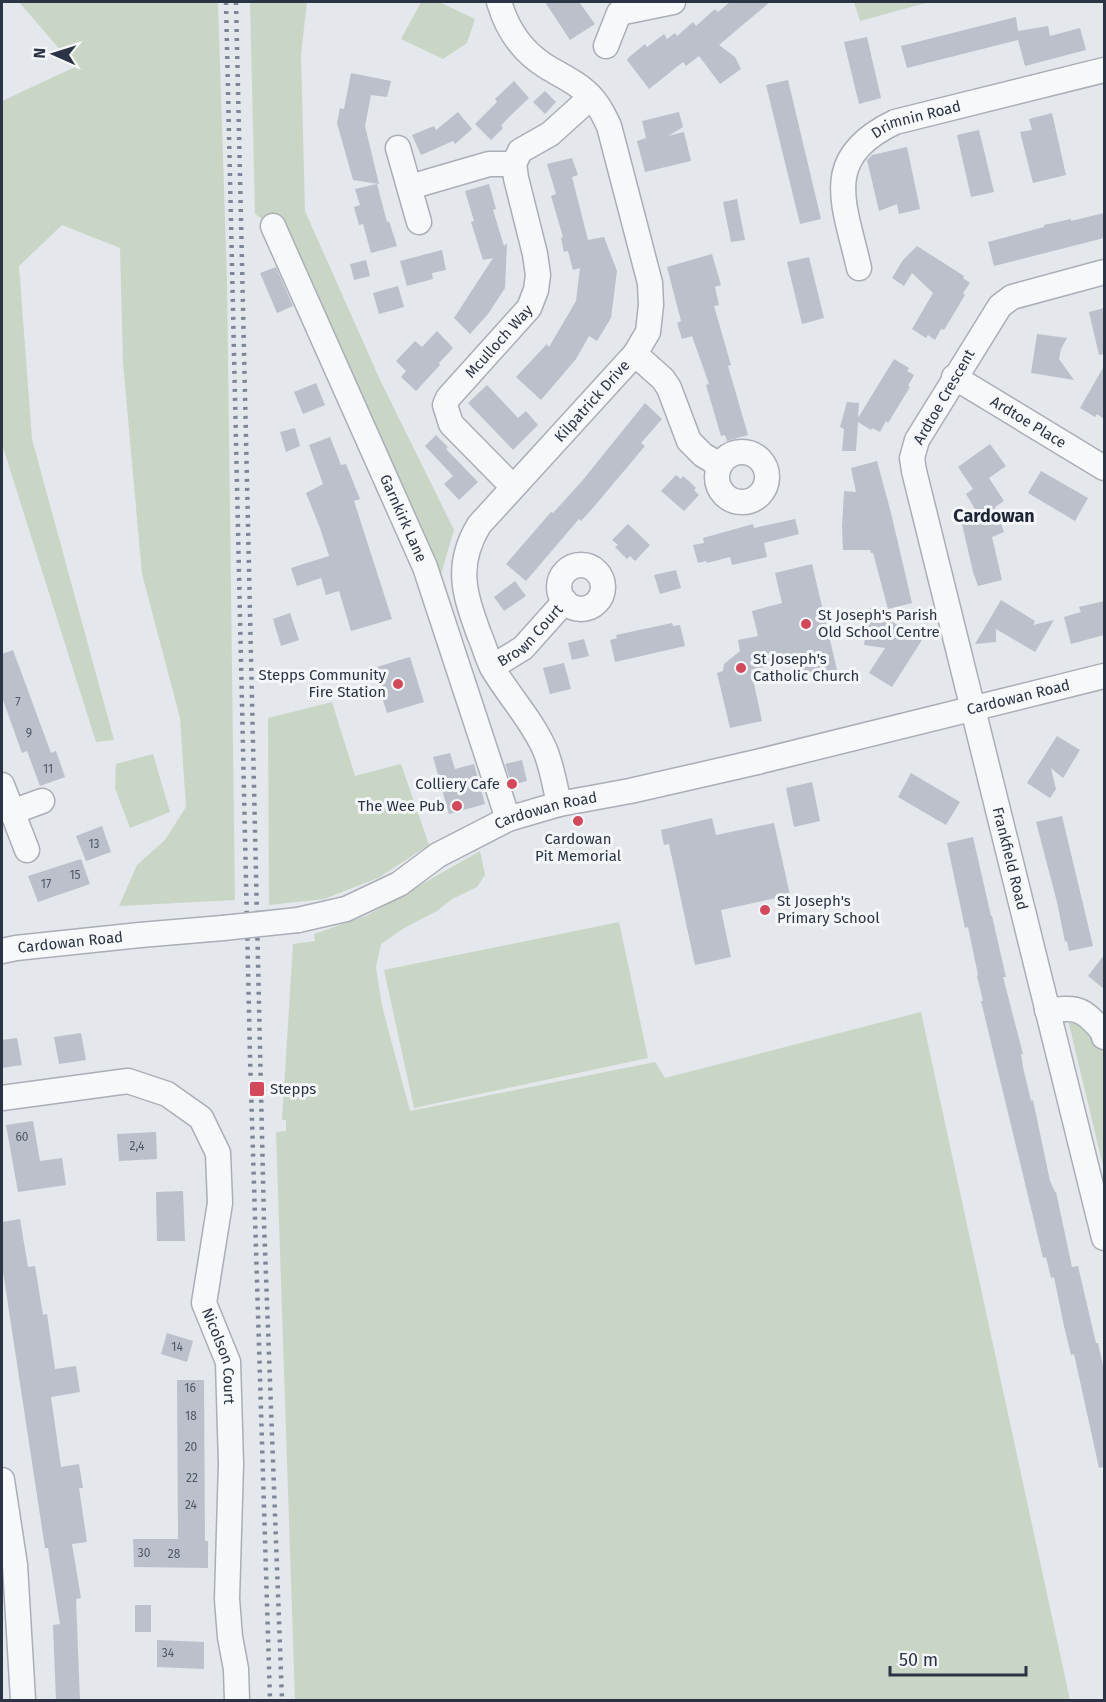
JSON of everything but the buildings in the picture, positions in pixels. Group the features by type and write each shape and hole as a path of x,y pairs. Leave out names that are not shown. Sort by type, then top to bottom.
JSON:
{"street":[{"name":"Kilpatrick Drive","path":"499,2 512,34 527,52 577,85 600,107 609,126 650,282 651,305 648,332 635,354 479,525 469,541 464,564 465,590 470,609 492,667 525,712 545,751 559,804"},
{"path":"606,46 615,7 673,2"},
{"name":"Drimnin Road","path":"859,268 843,185 844,171 850,156 862,141 895,122 1104,70"},
{"path":"410,188 489,164 514,164 520,151 550,134 591,97"},
{"path":"398,148 419,222"},
{"name":"Mculloch Way","path":"513,487 451,424 445,405 448,398 529,308 536,290 538,275 535,254 514,164"},
{"name":"Garnkirk Lane","path":"273,226 425,567 508,819"},
{"name":"Ardtoe Crescent","path":"971,708 914,471 912,458 917,440 954,376 999,306 1011,297 1104,272"},
{"path":"635,354 663,379 669,388 689,441 703,455 720,465"},
{"name":"Ardtoe Place","path":"954,376 1104,468"},
{"name":"Brown Court","path":"492,667 523,648 565,601"},
{"name":"Cardowan Road","path":"2,951 298,920 346,909 399,884 438,855 508,819 559,804 746,765 1104,676"},
{"name":"Frankfield Road","path":"971,708 1103,1228"},
{"path":"2,785 27,850"},
{"path":"12,812 42,801"},
{"path":"1047,1010 1076,1008 1087,1014 1103,1032 1104,1037"},
{"name":"Nicolson Court","path":"2,1098 128,1081 167,1094 201,1118 218,1153 220,1203 204,1303 228,1362 231,1464 227,1599 230,1637 236,1669 237,1701"},
{"path":"2,1480 15,1564 23,1701"}],"green space":[{"path":"19,2 218,2 227,282 235,900 119,906 137,865 165,840 186,807 180,718 142,574 123,363 120,248 62,225 19,266 32,439 114,740 96,742 2,444 2,101 75,67"},
{"path":"250,2 307,2 301,54 305,211 381,382 454,530 439,581 271,225 255,214"},
{"path":"421,2 439,2 475,19 467,43 443,59 401,39"},
{"path":"854,2 929,2 860,21"},
{"path":"332,702 355,776 401,764 429,845 378,878 324,899 269,905 268,718"},
{"path":"153,754 170,812 130,828 115,788 116,764"},
{"path":"480,851 485,875 477,887 452,899 437,911 404,928 381,944 376,967 382,1006 410,1111 655,1062 665,1078 921,1012 1070,1700 295,1700 276,1132 286,1131 286,1120 282,1120 293,944 315,941 314,934 366,916"},
{"path":"619,922 648,1058 414,1108 384,970"},
{"path":"1074,1017 1102,1040 1104,1050 1104,1170 1068,1020"}],"railway":[{"path":"226,2 250,1056 270,1700"},
{"path":"236,2 264,1223 282,1700"}],"place":[{"name":"St Joseph's Parish Old School Centre","path":"806,624"},
{"name":"St Joseph's Catholic Church","path":"741,668"},
{"name":"Stepps Community Fire Station","path":"398,684"},
{"name":"Colliery Cafe","path":"512,784"},
{"name":"The Wee Pub","path":"457,806"},
{"name":"Cardowan Pit Memorial","path":"578,821"},
{"name":"St Joseph's Primary School","path":"765,910"},
{"name":"Stepps","path":"257,1089"}],"district":[{"name":"Cardowan","path":"994,516"}]}
